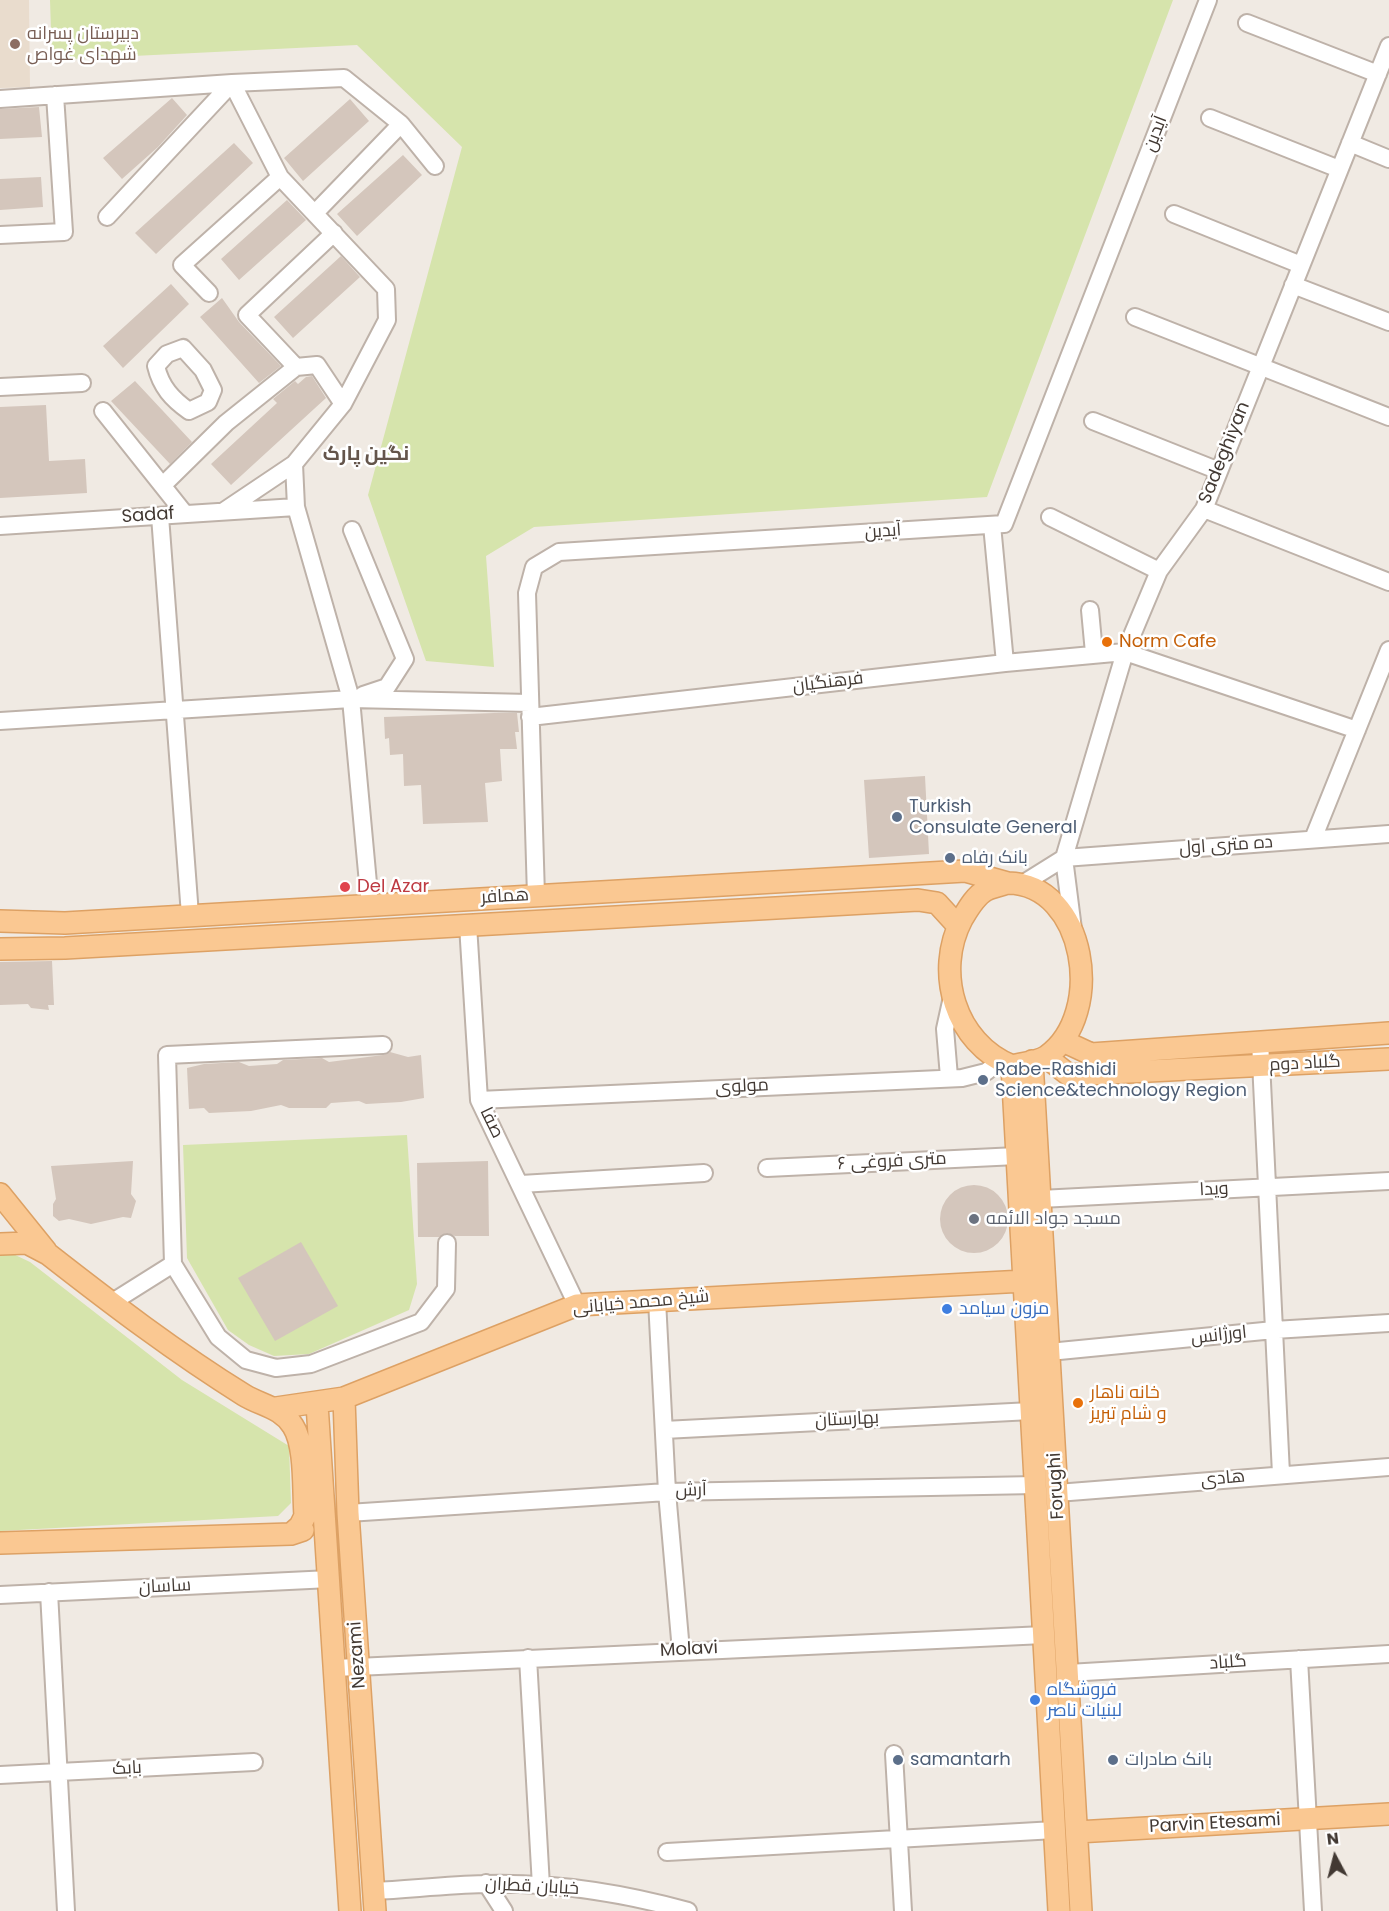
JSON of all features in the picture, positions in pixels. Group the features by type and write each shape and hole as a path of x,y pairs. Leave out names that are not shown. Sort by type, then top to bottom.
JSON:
{"main road":[{"name":"همافر","path":"0,921 65,922 965,871 1016,883"},
{"path":"795,881 796,907"},
{"path":"1016,883 1050,900 1073,934 1078,951 1082,986 1079,1004 1063,1041 1023,1061 981,1048 967,1031 952,997 950,962 952,944 968,907 985,891 1016,883"},
{"name":"همافر","path":"0,949 191,941 918,900 937,903 958,926"},
{"path":"190,915 191,941"},
{"path":"1388,1033 1388,1059"},
{"name":"گلباد دوم","path":"1063,1041 1091,1054 1388,1033"},
{"name":"گلباد دوم","path":"1023,1061 1069,1074 1388,1059"},
{"name":"Forughi","path":"1023,1061 1017,1156 1059,1911"},
{"name":"Forughi","path":"1023,1061 1040,1199 1081,1911"},
{"path":"0,1194 48,1254"},
{"path":"0,1244 27,1243 48,1254 180,1355 253,1401 276,1408 293,1426 300,1442 305,1516 300,1526 291,1534"},
{"name":"شیخ محمد خیابانی","path":"276,1408 317,1404 344,1398 577,1305 1024,1281"},
{"name":"Nezami","path":"344,1398 348,1512 375,1901"},
{"name":"Nezami","path":"317,1404 350,1902"},
{"path":"0,1543 291,1534 324,1524 348,1512"},
{"name":"Parvin Etesami","path":"1077,1832 1389,1814"},
{"path":"350,1902 375,1901"}],"street":[{"name":"آیدین","path":"536,896 527,593 534,567 559,552 1004,524 1208,0"},
{"path":"1247,22 1378,74"},
{"name":"Sadeghiyan","path":"1064,858 1125,652 1159,571 1203,509 1389,46"},
{"path":"0,99 232,83 344,78 401,124 435,166"},
{"path":"224,511 294,464 343,404 387,320 386,289 280,177 232,83"},
{"path":"106,217 232,83"},
{"path":"0,235 64,232 56,95"},
{"path":"1209,118 1339,169"},
{"path":"315,213 401,124"},
{"path":"1350,143 1389,159"},
{"path":"209,293 182,265 280,177"},
{"path":"1174,214 1301,265"},
{"path":"296,367 247,315 334,233"},
{"path":"1293,285 1389,322"},
{"path":"1135,316 1389,417"},
{"path":"163,485 226,423 296,367 317,364 343,404"},
{"path":"0,387 82,383"},
{"path":"208,402 226,423"},
{"path":"103,411 185,514"},
{"path":"1093,421 1219,471"},
{"path":"294,464 296,507 351,699 370,905"},
{"name":"Sadaf","path":"0,526 296,507"},
{"path":"1203,509 1389,582"},
{"path":"160,516 190,915"},
{"path":"1050,517 1159,571"},
{"path":"992,525 1005,663"},
{"path":"0,721 351,699 387,687 405,659 352,530"},
{"path":"1090,610 1094,653"},
{"path":"1313,839 1389,650"},
{"path":"1125,652 1357,730"},
{"name":"فرهنگیان","path":"351,699 530,710 1094,653 1125,652"},
{"name":"ده متری اول","path":"1064,858 1389,834"},
{"path":"1016,883 1064,858 1073,934"},
{"name":"صفا","path":"468,925 479,1100 577,1305"},
{"path":"949,1077 945,1029 952,997"},
{"path":"1260,1041 1281,1474"},
{"path":"383,1045 167,1055 173,1264 218,1337 246,1360 276,1368 311,1365 421,1322 446,1289 447,1243"},
{"name":"مولوی","path":"479,1100 976,1076 1023,1061"},
{"name":"۶ متری فروغی","path":"766,1168 1017,1156"},
{"path":"521,1184 704,1173"},
{"name":"ویدا","path":"1040,1199 1389,1181"},
{"path":"111,1303 173,1264"},
{"path":"657,1300 667,1492 681,1651"},
{"name":"اورژانس","path":"1049,1352 1274,1330 1389,1323"},
{"name":"بهارستان","path":"664,1430 1031,1411"},
{"name":"هادی","path":"1057,1493 1389,1467"},
{"name":"آرش","path":"348,1512 667,1492 1035,1485"},
{"name":"ساسان","path":"0,1595 330,1580"},
{"path":"49,1592 66,1911"},
{"name":"Molavi","path":"334,1668 1044,1635"},
{"name":"گلباد","path":"1068,1673 1389,1654"},
{"path":"528,1658 541,1886"},
{"path":"1299,1659 1313,1911"},
{"path":"894,1754 903,1911"},
{"name":"بابک","path":"0,1775 254,1762"},
{"path":"668,1852 1055,1830"},
{"path":"486,1883 504,1911"},
{"name":"خیابان قطران","path":"375,1901 486,1883 564,1887 649,1900 688,1911"}],"shaded area":[{"name":"دبیرستان پسرانه شهدای غواص","path":"0,0 29,0 30,87 0,88"}],"green space":[{"path":"50,0 1173,0 987,497 534,527 486,556 494,667 426,661 368,495 462,147 357,45 52,60"},
{"path":"407,1135 417,1284 409,1310 309,1354 274,1356 249,1345 228,1330 187,1258 183,1145"},
{"path":"11,1253 30,1262 182,1380 289,1446 291,1503 278,1516 0,1531 0,1256"}],"building":[{"path":"172,98 187,115 158,147 122,179 103,158"},
{"path":"350,99 369,121 303,181 284,158"},
{"path":"39,107 42,137 0,139 0,109"},
{"path":"234,143 253,163 156,254 135,233"},
{"path":"403,155 422,175 357,236 337,214"},
{"path":"41,177 43,207 0,210 0,179"},
{"path":"287,200 306,220 239,280 221,259"},
{"path":"341,256 360,277 293,338 274,317"},
{"path":"171,284 189,304 123,368 103,346"},
{"path":"222,298 239,322 281,366 259,383 200,317"},
{"path":"312,376 326,398 231,485 211,464 277,403 273,399 295,381 298,384 306,377"},
{"path":"135,381 192,442 170,464 111,401"},
{"path":"46,405 49,461 85,459 87,493 0,498 0,407"},
{"path":"517,713 519,732 515,732 517,749 500,749 502,781 485,783 488,822 423,824 421,785 404,786 403,754 390,755 389,738 385,739 384,717"},
{"name":"Turkish Consulate General","path":"925,776 929,854 869,858 864,780"},
{"path":"52,961 54,1005 48,1005 49,1010 31,1008 28,1004 0,1005 0,962"},
{"path":"390,1052 408,1057 421,1055 424,1098 366,1104 359,1101 331,1103 326,1108 289,1108 281,1105 251,1111 209,1113 204,1108 189,1109 187,1068 204,1064 239,1062 249,1066 277,1064 283,1060 322,1058 329,1062 383,1055"},
{"path":"133,1161 131,1194 136,1201 131,1218 123,1217 91,1224 69,1219 59,1221 53,1216 53,1204 56,1199 51,1166"},
{"path":"488,1161 489,1236 455,1236 447,1233 439,1237 418,1237 417,1163"},
{"name":"مسجد جواد الائمه","path":"974,1185 987,1188 998,1195 1005,1206 1008,1219 1005,1232 998,1243 987,1250 974,1253 961,1250 950,1243 943,1232 940,1219 943,1206 950,1195 961,1188"},
{"path":"301,1242 338,1306 275,1341 238,1278"}],"place":[{"name":"دبیرستان پسرانه شهدای غواص","path":"15,44"},
{"name":"Norm Cafe","path":"1107,642"},
{"name":"Turkish Consulate General","path":"897,817"},
{"name":"بانک رفاه","path":"950,858"},
{"name":"Del Azar","path":"345,887"},
{"name":"Rabe-Rashidi Science&technology Region","path":"983,1080"},
{"name":"مسجد جواد الائمه","path":"974,1219"},
{"name":"مزون سیامد","path":"947,1309"},
{"name":"خانه ناهار و شام تبریز","path":"1078,1403"},
{"name":"فروشگاه لبنیات ناصر","path":"1035,1700"},
{"name":"samantarh","path":"898,1760"},
{"name":"بانک صادرات","path":"1113,1760"}],"district":[{"name":"نگین پارک","path":"366,455"}]}
